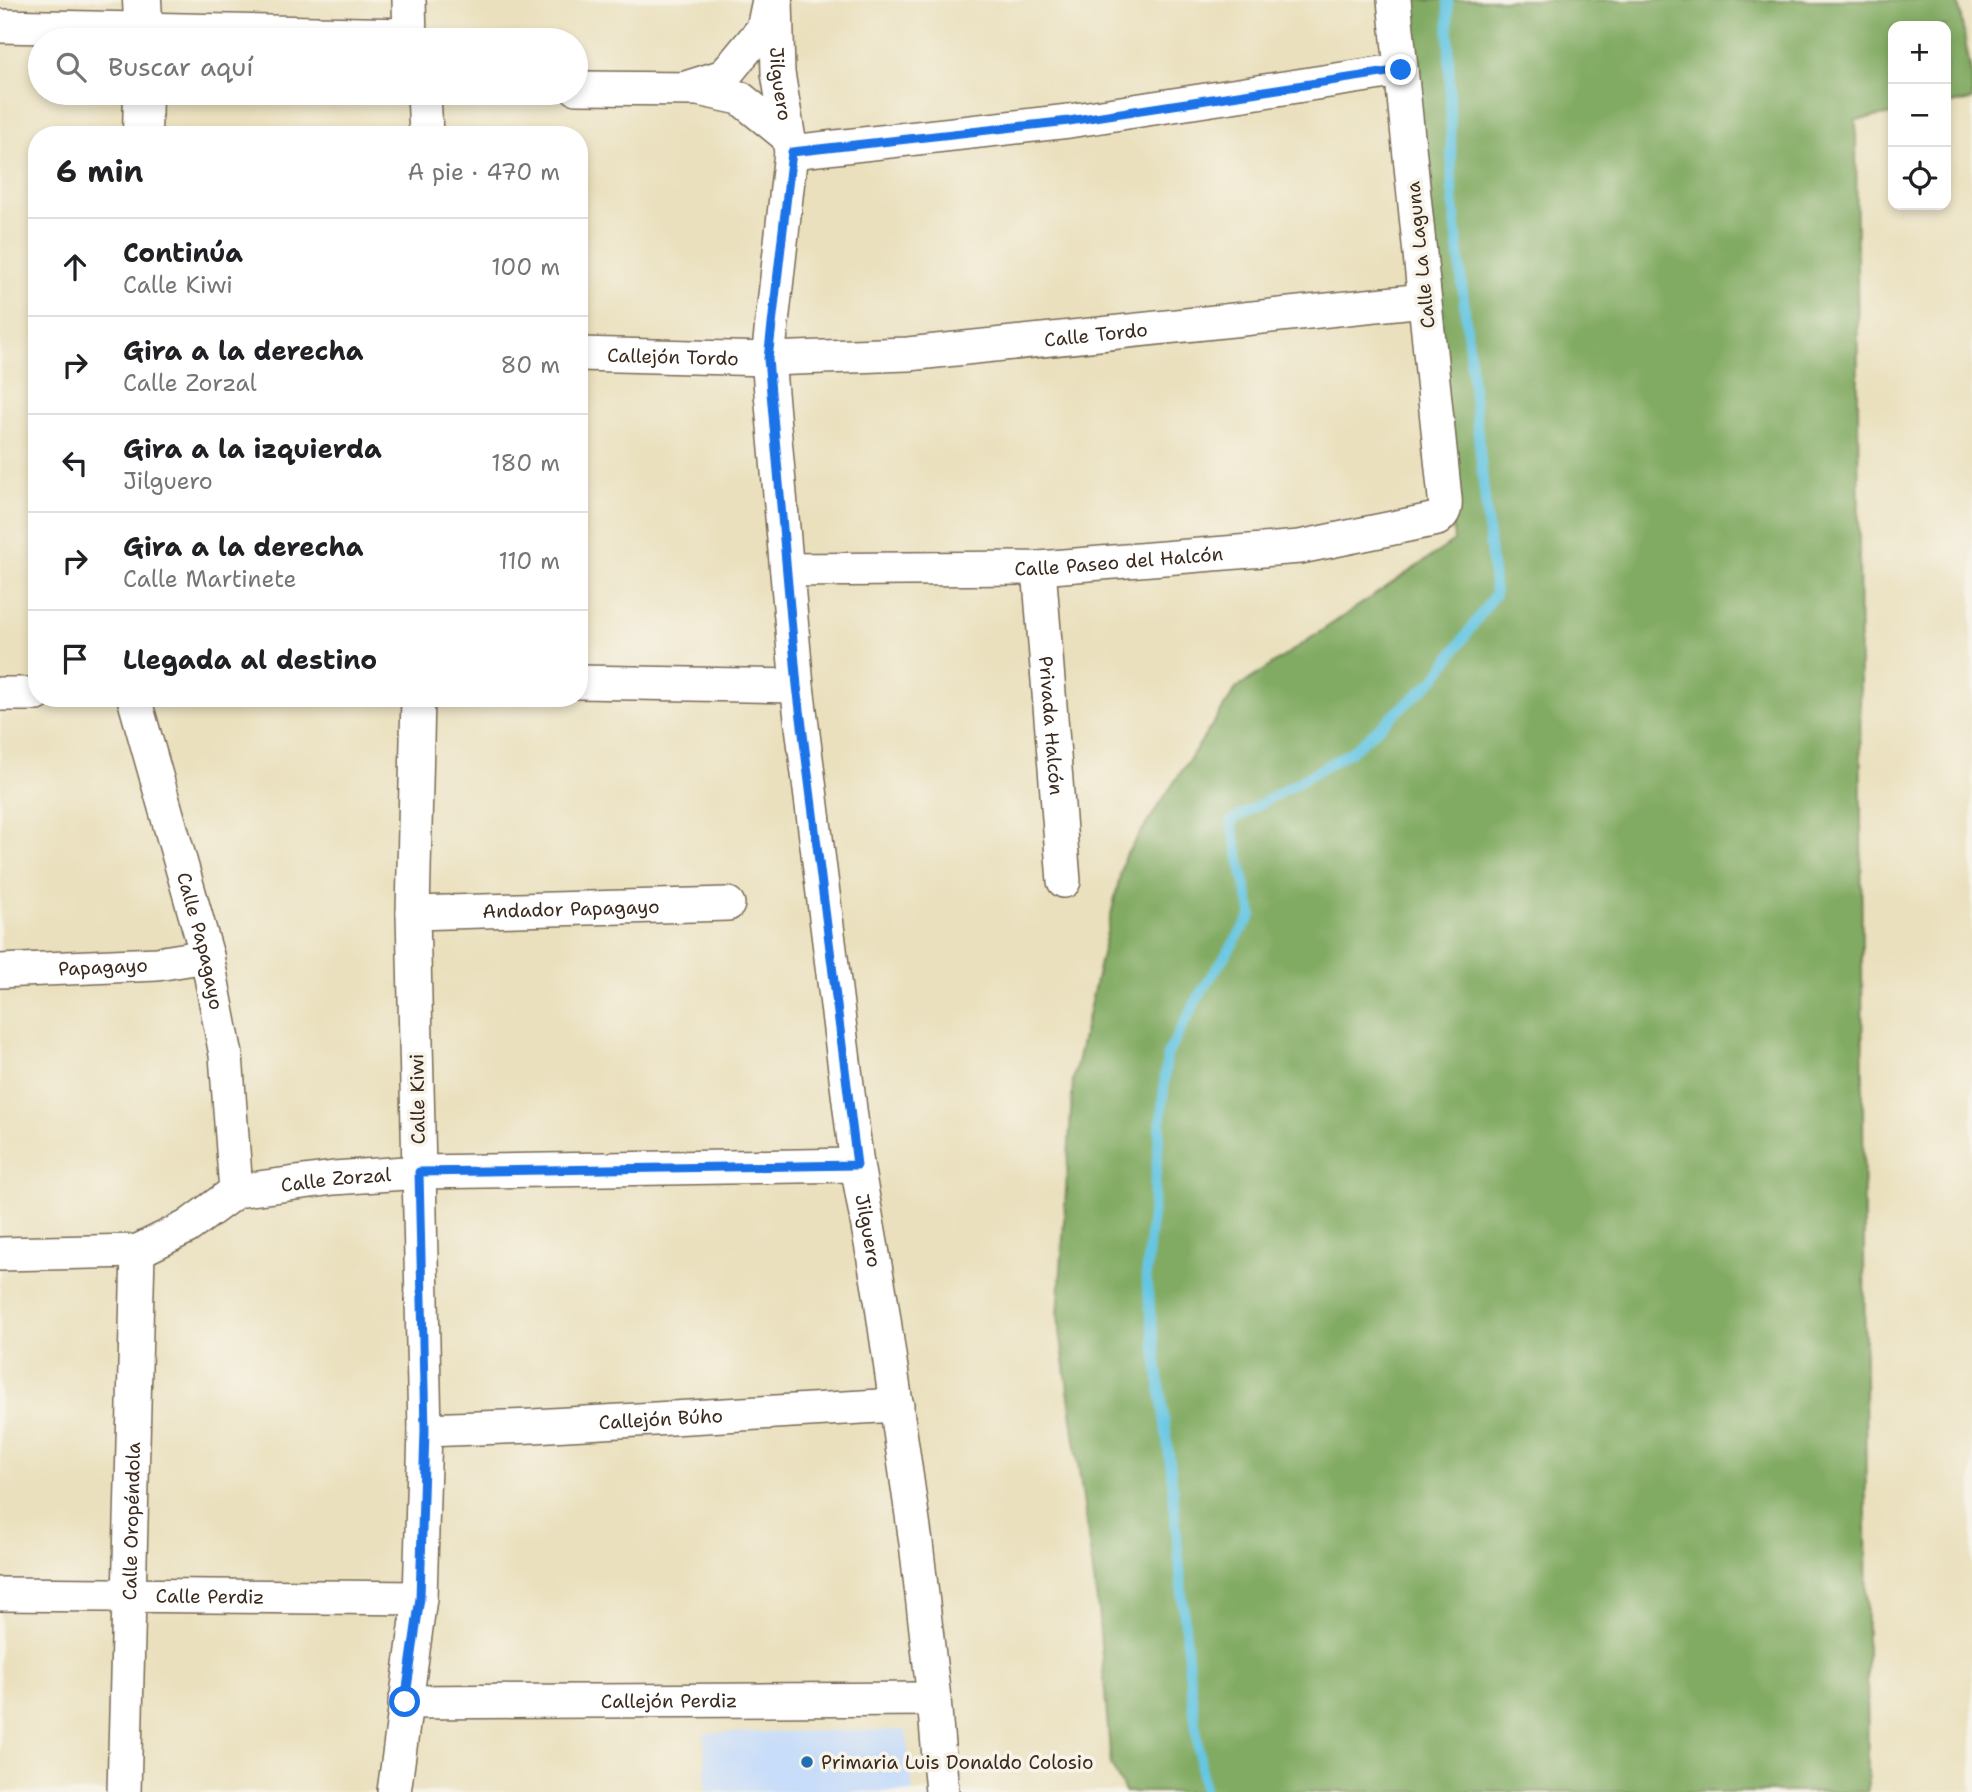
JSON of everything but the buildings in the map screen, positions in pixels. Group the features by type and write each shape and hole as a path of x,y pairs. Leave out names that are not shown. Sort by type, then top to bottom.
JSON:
{"street":[{"path":"409,0 409,28"},
{"path":"682,89 724,76 763,29 769,0"},
{"name":"Jilguero","path":"776,0 778,73 789,144 768,359 797,686 857,1165 897,1405 934,1699 942,1792"},
{"name":"Calle La Laguna","path":"1394,0 1445,510"},
{"path":"0,26 143,23 238,28"},
{"path":"588,88 698,89 740,98 789,144 1069,121 1401,70"},
{"path":"142,126 143,105"},
{"path":"425,105 426,126"},
{"name":"Calle Tordo","path":"768,359 908,354 1424,300"},
{"name":"Callejón Tordo","path":"588,354 768,359"},
{"name":"Calle Paseo del Halcón","path":"787,570 1039,568 1300,547 1437,519 1445,510"},
{"name":"Privada Halcón","path":"1039,568 1064,881"},
{"path":"588,682 797,686"},
{"path":"0,694 28,694"},
{"name":"Calle Papagayo","path":"137,707 207,956 226,1055 236,1191"},
{"name":"Calle Kiwi","path":"394,1792 420,1598 425,1430 413,913 418,707"},
{"name":"Andador Papagayo","path":"413,913 728,904"},
{"name":"Papagayo","path":"0,971 157,964 207,956"},
{"name":"Calle Zorzal","path":"0,1254 138,1251 187,1227 236,1191 334,1178 419,1172 857,1165"},
{"name":"Calle Oropéndola","path":"124,1792 138,1251"},
{"name":"Callejón Búho","path":"425,1430 897,1405"},
{"name":"Calle Perdiz","path":"0,1594 420,1598"},
{"name":"Callejón Perdiz","path":"405,1702 934,1699"}],"shaded area":[{"name":"Primaria Luis Donaldo Colosio","path":"906,1730 913,1792 706,1792 704,1733"}],"green space":[{"path":"1408,0 1958,0 1972,79 1972,100 1951,104 1951,21 1888,21 1888,115 1856,120 1868,1792 1125,1792 1111,1765 1098,1609 1058,1316 1073,1080 1124,858 1236,689 1454,541"}],"waterway":[{"path":"1204,1792 1189,1671 1171,1471 1146,1278 1167,1055 1200,994 1252,915 1231,821 1352,751 1435,679 1495,594 1452,189 1448,0"}],"place":[{"name":"Primaria Luis Donaldo Colosio","path":"807,1762"}],"route":[{"path":"405,1702 420,1598 425,1430 419,1172 857,1165 797,686 768,359 792,152 1069,121 1401,70"}]}
